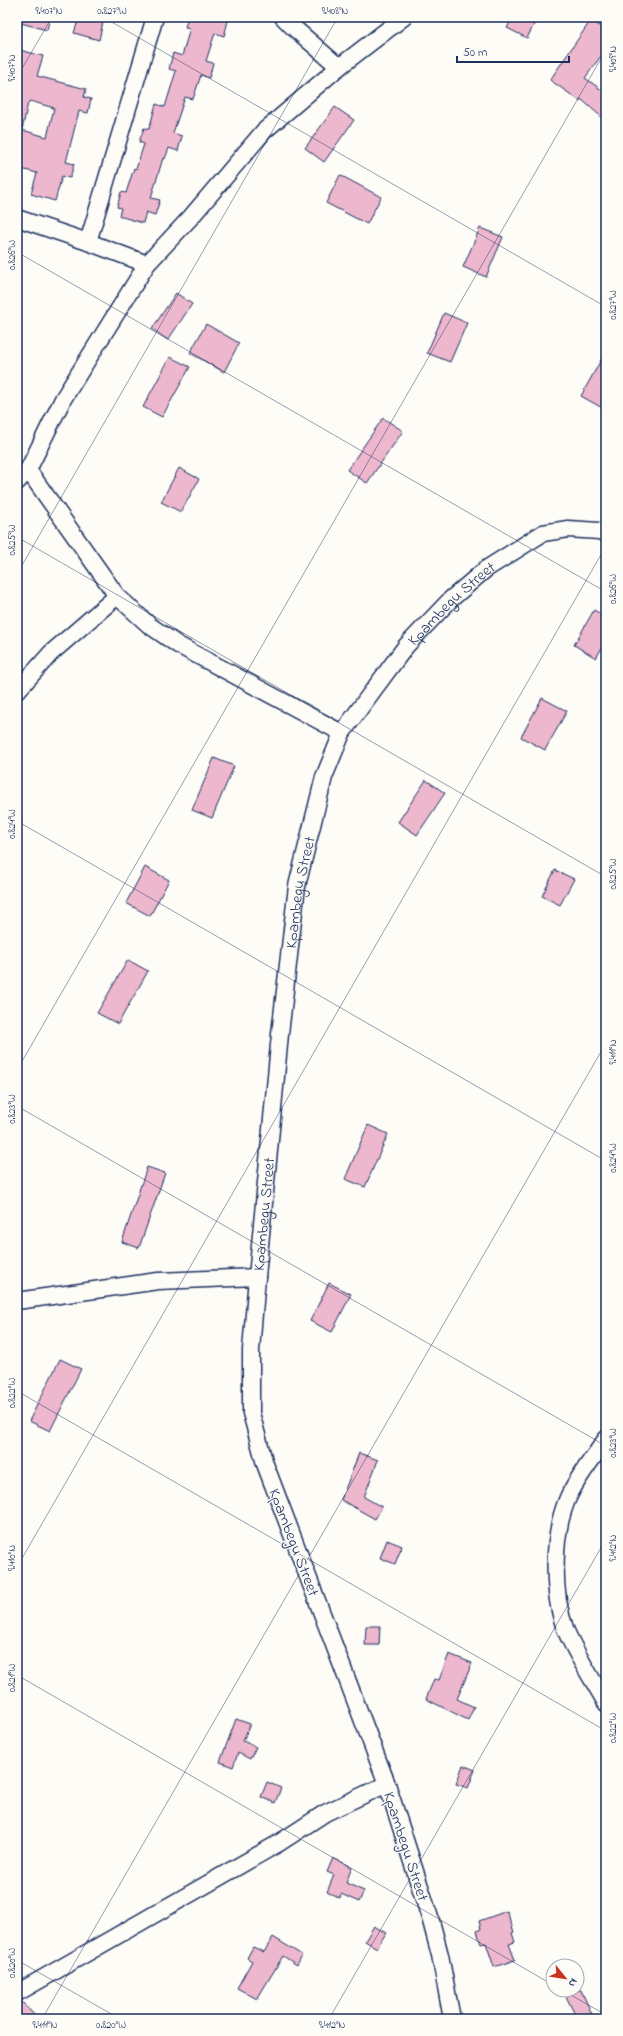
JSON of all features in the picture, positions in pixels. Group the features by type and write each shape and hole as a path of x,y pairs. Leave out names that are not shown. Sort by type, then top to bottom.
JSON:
{"street":[{"path":"88,242 155,17"},
{"path":"283,17 293,28 339,67"},
{"path":"17,482 28,470 63,399 147,264 191,217 264,131 339,67 404,17"},
{"path":"17,218 147,264"},
{"path":"28,470 117,596 149,625 178,645 342,733"},
{"name":"Kpambegu Street","path":"452,2019 440,1955 431,1922 387,1784 255,1432 251,1413 250,1389 258,1277 280,1034 298,886 324,777 342,733 406,646 452,599 486,569 543,533 568,529 599,531 606,533"},
{"path":"17,691 51,653 117,596"},
{"path":"17,1301 158,1280 258,1277"},
{"path":"603,1449 579,1478 562,1514 557,1537 556,1573 561,1615 567,1632 606,1703"},
{"path":"17,1993 279,1843 325,1813 387,1784"}],"building":[{"path":"17,17 50,17 47,30 17,22"},
{"path":"79,17 104,17 99,40 74,33"},
{"path":"188,17 216,17 228,21 224,36 215,33 206,61 213,63 209,78 201,75 193,99 185,97 173,133 182,136 178,151 169,148 165,159 163,158 151,198 160,200 155,215 146,212 143,223 119,216 121,208 117,207 121,192 126,193 134,168 136,169 144,144 139,142 144,128 149,129 156,104 165,107 176,71 169,69 173,53 182,56 190,28 185,27"},
{"path":"513,17 538,17 527,38 507,28"},
{"path":"591,20 606,31 606,49 585,78 606,93 606,121 581,99 580,101 550,80"},
{"path":"19,50 43,56 37,76 86,89 84,97 91,99 88,113 79,111 66,162 74,164 70,178 62,176 55,201 31,194 37,173 17,168 17,59","holes":["30,101 54,108 47,137 22,130 28,103"]},
{"path":"335,107 354,120 324,162 305,148"},
{"path":"340,175 381,197 367,224 326,203"},
{"path":"480,228 503,237 486,277 463,267"},
{"path":"176,293 192,304 168,340 152,329"},
{"path":"444,313 467,323 450,362 427,353"},
{"path":"206,324 239,343 224,372 190,353"},
{"path":"606,351 606,410 581,396"},
{"path":"170,357 190,367 162,417 143,407"},
{"path":"383,418 403,431 367,483 347,470"},
{"path":"179,468 199,479 181,512 161,502"},
{"path":"594,610 606,617 606,641 596,658 574,645"},
{"path":"542,698 567,711 545,750 521,737"},
{"path":"214,758 234,766 212,818 192,810"},
{"path":"426,780 445,793 417,835 398,822"},
{"path":"145,867 169,880 150,916 126,903"},
{"path":"555,870 574,879 560,905 542,896"},
{"path":"128,960 148,971 118,1024 97,1013"},
{"path":"368,1125 388,1134 365,1187 345,1179"},
{"path":"147,1167 165,1173 139,1248 122,1242"},
{"path":"329,1283 351,1294 332,1332 310,1321"},
{"path":"60,1359 81,1369 50,1431 29,1421"},
{"path":"359,1453 378,1460 364,1497 382,1507 375,1519 341,1500"},
{"path":"387,1540 402,1546 395,1564 380,1558"},
{"path":"366,1626 380,1626 379,1645 365,1645"},
{"path":"449,1654 472,1663 457,1699 474,1707 468,1720 426,1699 434,1679 439,1680"},
{"path":"236,1719 250,1724 243,1741 256,1747 250,1759 238,1753 233,1767 220,1762"},
{"path":"463,1765 475,1770 468,1788 456,1784"},
{"path":"267,1782 281,1788 275,1803 261,1797"},
{"path":"333,1858 352,1867 346,1883 364,1891 359,1902 341,1894 340,1898 327,1892 334,1875 327,1872"},
{"path":"507,1911 514,1932 512,1933 515,1942 509,1944 515,1960 494,1967 486,1943 481,1944 477,1931 481,1929 479,1921"},
{"path":"374,1926 386,1933 377,1948 365,1941"},
{"path":"273,1937 302,1955 297,1965 283,1956 257,1999 237,1988 252,1961 247,1958 253,1947 264,1952"},
{"path":"567,1998 585,1998 594,2019 577,2019"},
{"path":"21,2001 38,2019 17,2019 17,2002"}]}
